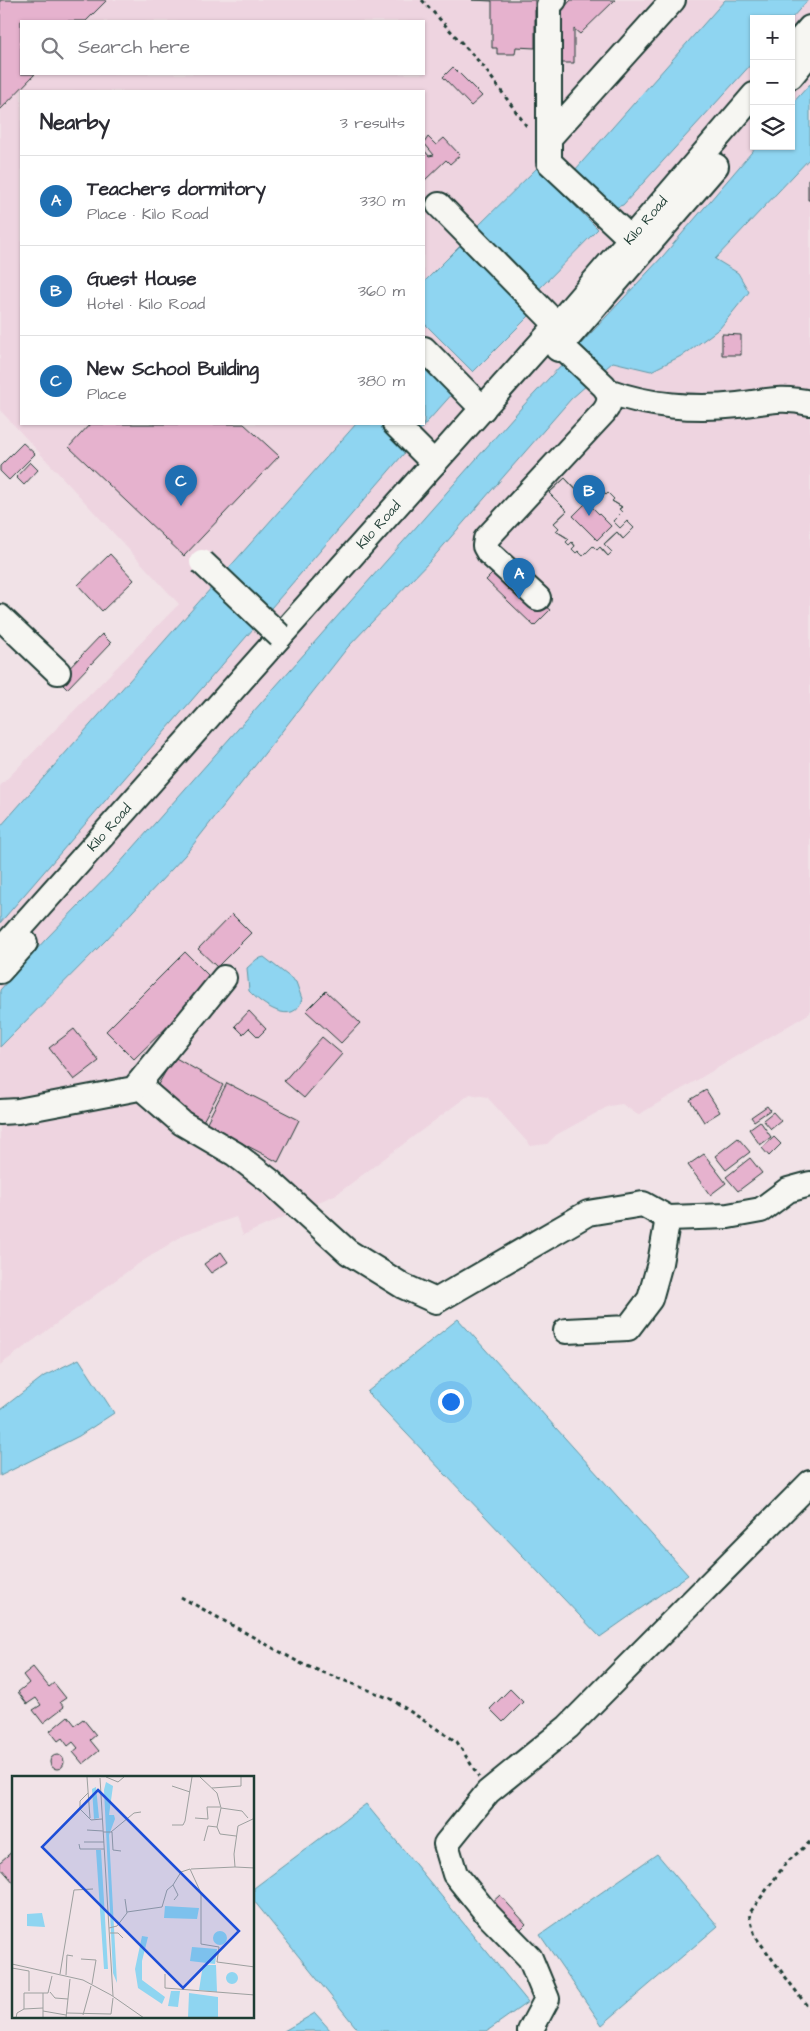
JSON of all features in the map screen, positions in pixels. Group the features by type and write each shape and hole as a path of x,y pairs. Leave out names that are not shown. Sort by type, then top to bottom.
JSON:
{"street":[{"path":"554,0 549,5 539,134 549,162 631,239"},
{"path":"539,134 673,0"},
{"path":"795,45 810,28"},
{"path":"795,71 810,53"},
{"name":"Kilo Road","path":"0,951 434,463 483,409 556,335 631,239 750,100"},
{"name":"Kilo Road","path":"0,971 556,335 750,125"},
{"path":"439,205 608,391 643,401 668,405 738,405 780,399 810,403"},
{"path":"425,350 483,409"},
{"path":"538,598 489,553 485,546 486,539 604,412 609,403 608,391"},
{"path":"397,425 434,463"},
{"path":"202,562 280,636"},
{"path":"0,617 58,672"},
{"path":"0,1112 18,1111 134,1089 224,978"},
{"path":"138,1084 182,1124 235,1154 270,1181 348,1252 403,1286 436,1301 588,1213 643,1204 668,1218 728,1216 761,1210 788,1190 810,1184"},
{"path":"566,1331 628,1328 650,1299 660,1264 668,1218"},
{"path":"530,2031 547,1999 530,1958 488,1915 455,1874 446,1844 488,1792 568,1727 810,1482"}],"path":[{"path":"422,0 483,66 539,134"},
{"path":"181,1597 302,1664 391,1699 457,1742 488,1792"},
{"path":"810,1842 786,1862 749,1914 755,1936 810,2010"}],"shaded area":[{"path":"0,0 810,0 810,1013 638,1115 622,1104 609,1106 556,1135 547,1144 531,1146 487,1097 470,1094 337,1194 243,1235 236,1217 185,1234 132,1268 0,1365 0,786 179,604 0,410"}],"water":[{"path":"725,0 808,0 795,15 750,15 750,65 623,205 610,209 576,175 575,170"},
{"path":"810,84 810,158 715,259 738,273 749,292 720,328 685,354 651,371 613,362 571,399 431,560 348,647 185,855 106,940 0,1047 0,990 45,940 118,865 522,407 663,256 754,150 795,150 795,101"},
{"path":"537,168 598,229 537,291 475,229"},
{"path":"462,244 531,314 473,372 425,324 425,281"},
{"path":"425,364 454,392 425,424"},
{"path":"355,425 382,425 407,450 0,923 0,827"},
{"path":"413,425 424,425 419,431"},
{"path":"264,957 296,982 302,999 298,1008 292,1012 277,1011 261,1002 249,991 247,968 257,959"},
{"path":"458,1319 688,1575 600,1637 367,1392"},
{"path":"79,1359 114,1413 79,1436 0,1476 0,1410 44,1376"},
{"path":"366,1804 528,2002 487,2031 359,2031 255,1902 255,1887"},
{"path":"657,1854 718,1926 602,2025 540,1935"},
{"path":"315,2013 331,2031 284,2031"}],"building":[{"path":"0,0 107,0 87,20 20,20 20,75 34,75 0,110"},
{"path":"472,0 535,0 535,48 516,47 515,54 497,54 497,48 492,48 492,1"},
{"path":"571,0 615,0 580,34 574,29 574,63 562,63 562,10"},
{"path":"453,67 482,96 471,106 443,77"},
{"path":"428,137 436,145 444,138 460,155 450,164 446,160 425,180 425,151 429,156 434,155 425,142"},
{"path":"808,179 810,179 810,200 808,200"},
{"path":"722,334 741,335 741,355 722,355"},
{"path":"89,425 245,425 279,456 184,556 69,447"},
{"path":"23,443 35,454 9,480 0,471 0,466"},
{"path":"30,462 38,470 24,485 16,477"},
{"path":"565,478 581,495 594,482 599,484 606,495 608,493 614,499 612,501 622,507 619,509 622,512 613,521 620,528 627,521 634,528 623,539 617,532 604,544 612,552 608,556 600,547 597,550 593,546 583,556 578,551 576,553 572,549 575,546 572,542 569,545 566,542 569,539 556,531 559,528 554,523 567,511 549,493","holes":["587,502 611,526 597,540 573,516"]},
{"path":"565,478 581,495 594,482 599,484 606,495 608,493 614,499 612,501 622,507 619,509 622,512 613,521 620,528 627,521 634,528 623,539 617,532 604,544 612,552 608,556 600,547 597,550 593,546 583,556 578,551 576,553 572,549 575,546 572,542 569,545 566,542 569,539 556,531 559,528 554,523 567,511 549,493"},
{"path":"110,554 134,580 102,611 78,585"},
{"path":"496,570 505,578 502,581 504,584 510,578 550,610 534,626 486,580"},
{"path":"102,634 111,643 67,689 58,680"},
{"path":"232,914 251,933 217,967 198,949"},
{"path":"185,952 214,981 134,1059 106,1031"},
{"path":"326,991 360,1023 341,1043 306,1011"},
{"path":"249,1011 266,1029 258,1037 249,1028 243,1034 235,1026"},
{"path":"74,1029 99,1061 74,1080 49,1048"},
{"path":"322,1037 342,1054 304,1098 284,1081"},
{"path":"174,1057 223,1085 202,1123 152,1095"},
{"path":"227,1083 299,1120 278,1162 206,1124"},
{"path":"706,1090 720,1112 704,1122 690,1100"},
{"path":"767,1106 770,1110 754,1121 751,1117"},
{"path":"773,1112 781,1121 771,1129 763,1120"},
{"path":"760,1121 771,1137 760,1145 749,1129"},
{"path":"774,1137 781,1144 769,1156 762,1148"},
{"path":"738,1138 750,1152 726,1170 715,1156"},
{"path":"704,1154 726,1183 710,1195 688,1165"},
{"path":"750,1158 762,1173 738,1191 726,1177"},
{"path":"221,1252 228,1262 211,1273 204,1264"},
{"path":"33,1667 49,1687 54,1683 66,1698 60,1702 64,1707 43,1723 33,1710 41,1705 36,1698 27,1704 18,1692 29,1683 23,1675"},
{"path":"510,1689 523,1702 503,1722 490,1709"},
{"path":"68,1716 75,1725 83,1719 96,1735 90,1740 99,1751 83,1764 73,1752 78,1748 73,1742 68,1746 62,1738 58,1741 50,1731"},
{"path":"57,1755 62,1757 64,1762 62,1767 57,1769 52,1767 50,1762 52,1757"},
{"path":"12,1852 12,1881 0,1867 0,1862"},
{"path":"500,1895 526,1924 516,1934 489,1905"}],"place":[{"name":"New School Building","path":"181,506"},
{"name":"Guest House","path":"589,516"},
{"name":"Teachers dormitory","path":"519,599"}]}
